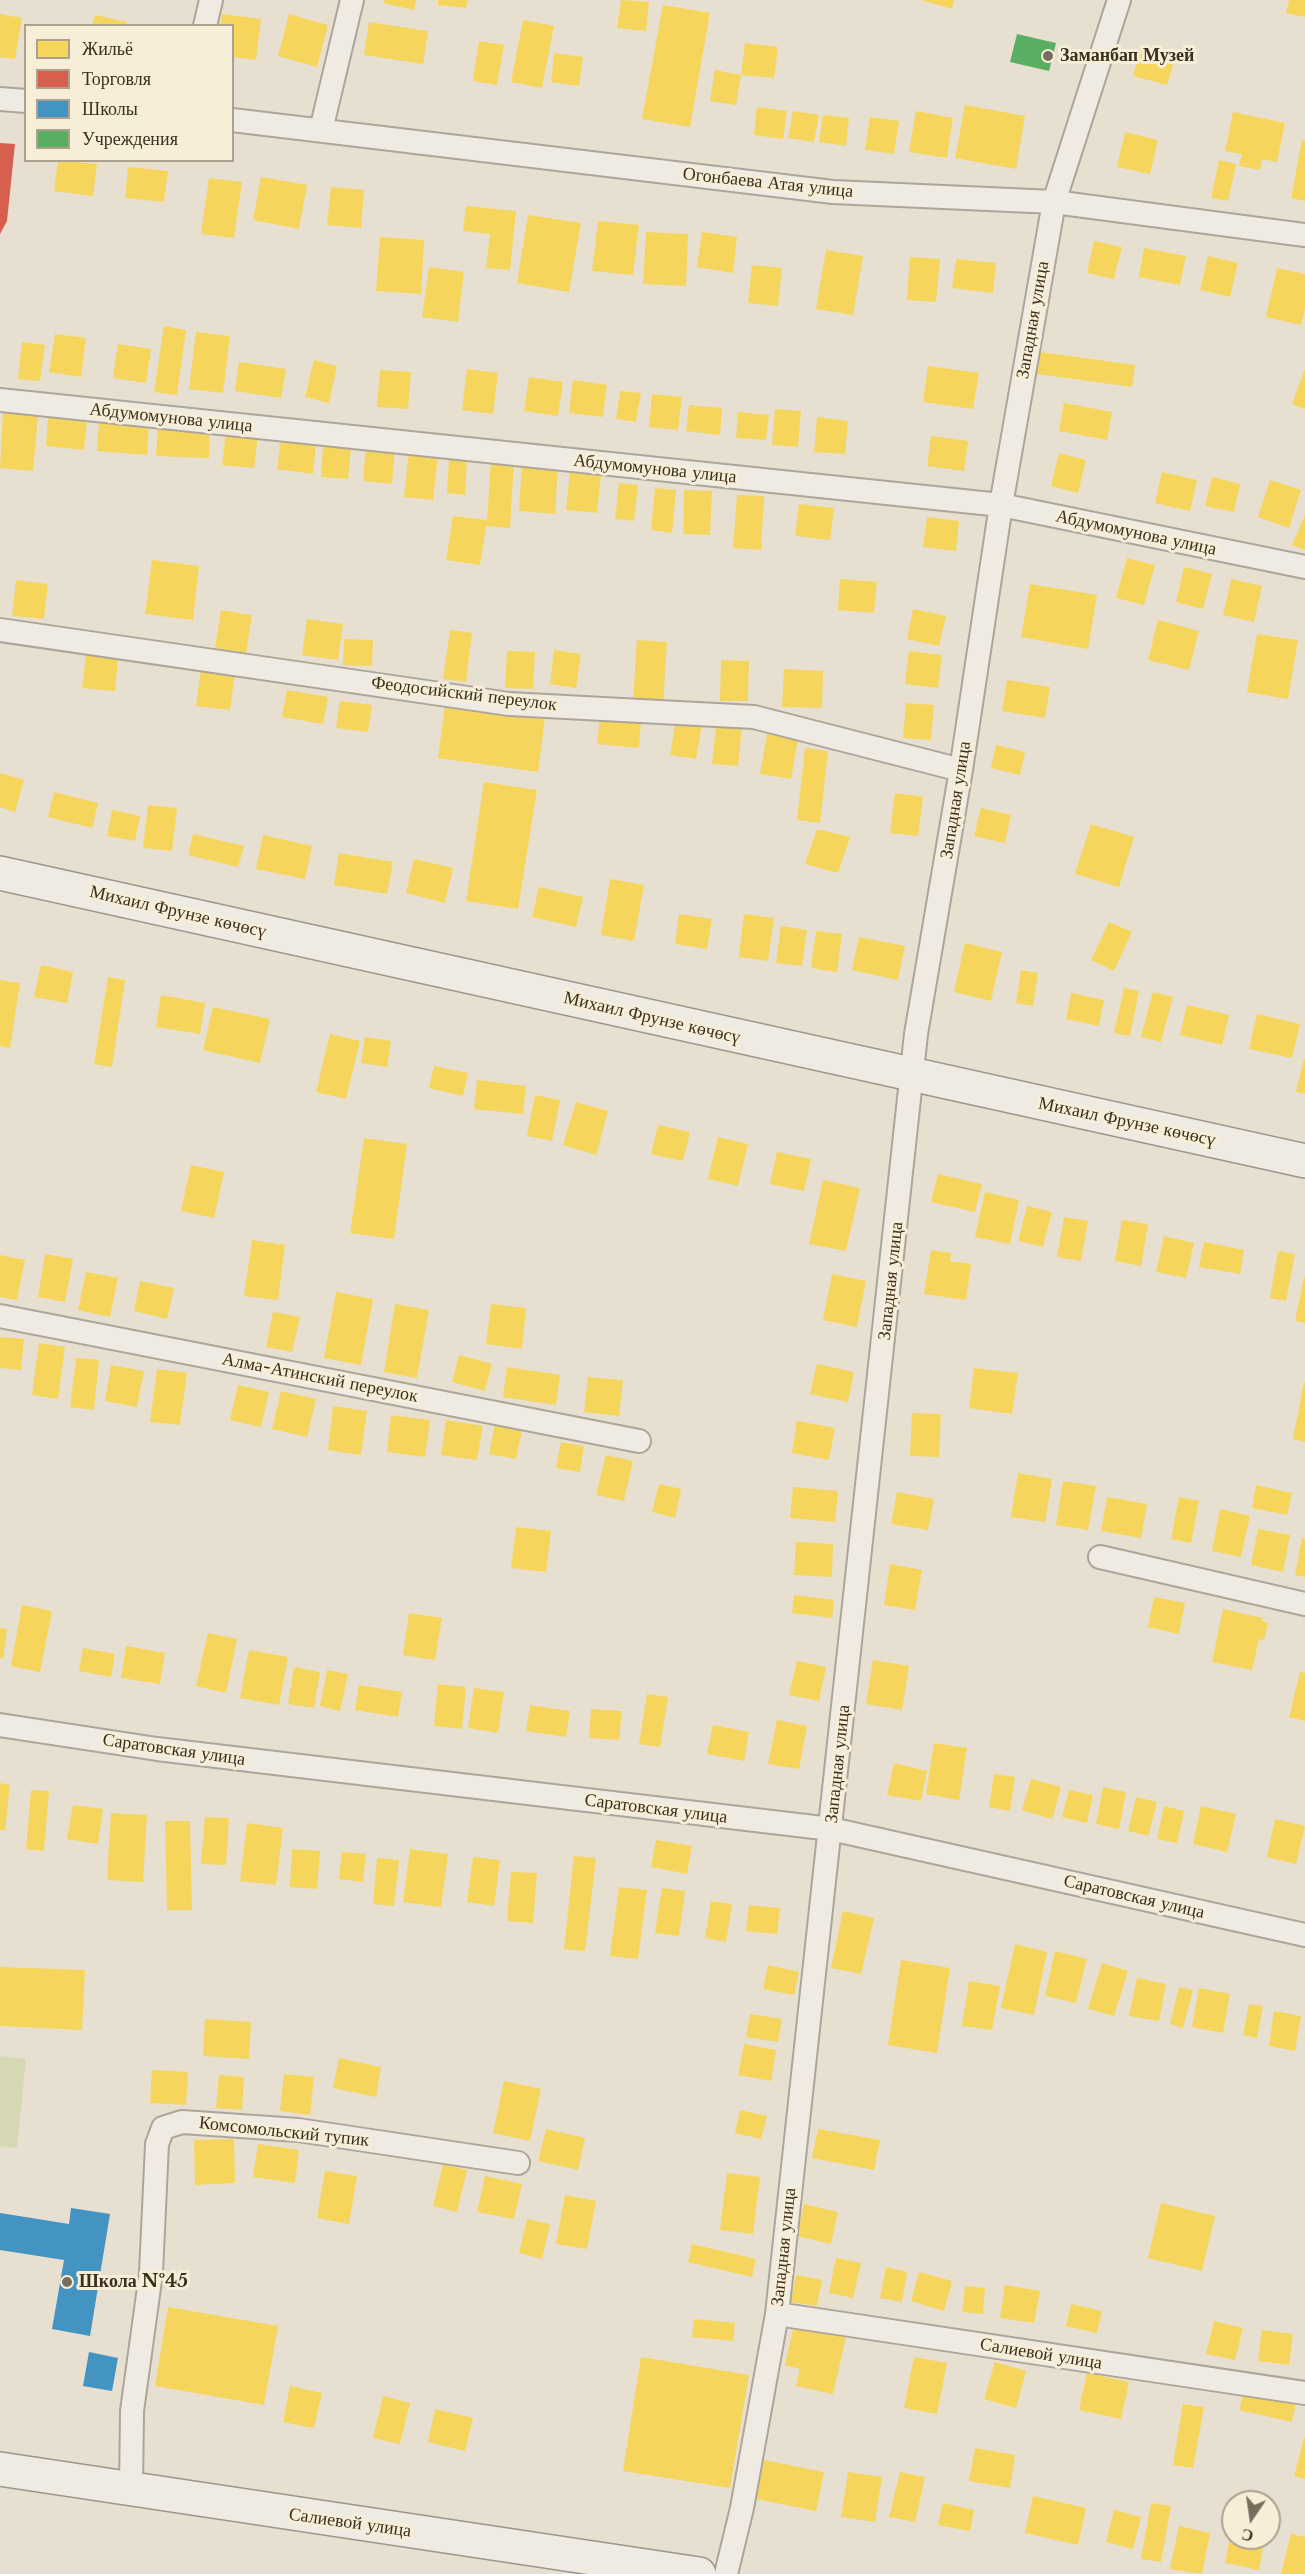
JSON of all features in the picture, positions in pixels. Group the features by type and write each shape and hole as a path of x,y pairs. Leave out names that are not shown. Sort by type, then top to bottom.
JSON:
{"main road":[{"name":"Михаил Фрунзе көчөсү","path":"0,873 1305,1161"},
{"name":"Салиевой улица","path":"0,2469 131,2491 699,2574"}],"street":[{"path":"205,24 211,0"},
{"path":"321,130 352,0"},
{"name":"Западная улица","path":"726,2574 742,2508 777,2314 916,1034 961,770 1001,505 1054,202 1119,0"},
{"path":"0,99 24,101"},
{"name":"Огонбаева Атая улица","path":"234,120 833,192 1054,202 1305,235"},
{"name":"Абдумомунова улица","path":"0,400 1001,505 1305,567"},
{"name":"Феодосийский переулок","path":"0,630 509,704 754,717 961,770"},
{"name":"Алма-Атинский переулок","path":"0,1316 639,1441"},
{"path":"1100,1557 1305,1604"},
{"name":"Саратовская улица","path":"0,1725 157,1749 831,1829 1305,1935"},
{"name":"Комсомольский тупик","path":"131,2491 132,2411 151,2273 157,2144 163,2128 182,2122 298,2130 518,2163"},
{"name":"Салиевой улица","path":"777,2314 1305,2393"}],"green space":[{"path":"0,2056 26,2059 17,2148 0,2146"}],"building: Жильё":[{"path":"384,0 416,0 414,10 383,3"},
{"path":"438,0 468,0 466,8 438,5"},
{"path":"621,0 649,2 646,31 617,28"},
{"path":"921,0 954,0 952,9"},
{"path":"1289,0 1305,0 1305,17 1286,13"},
{"path":"663,5 710,13 690,127 642,119"},
{"path":"0,14 22,18 15,59 0,57"},
{"path":"222,14 261,19 256,60 234,57 234,24 220,24"},
{"path":"289,14 328,25 317,67 278,56"},
{"path":"95,15 127,22 126,24 93,24"},
{"path":"523,20 554,26 542,88 511,82"},
{"path":"369,22 428,31 423,64 364,55"},
{"path":"479,41 504,45 497,85 473,81"},
{"path":"745,43 778,47 774,78 741,75"},
{"path":"1142,45 1176,54 1167,85 1133,76"},
{"path":"554,53 583,57 579,86 551,82"},
{"path":"715,70 741,75 736,105 710,101"},
{"path":"965,105 1025,116 1016,169 955,158"},
{"path":"757,107 787,111 783,139 754,135"},
{"path":"793,111 819,115 814,142 788,138"},
{"path":"916,111 953,118 947,158 909,152"},
{"path":"1233,112 1285,123 1277,162 1262,159 1260,170 1239,166 1242,154 1225,151"},
{"path":"823,115 849,118 846,146 819,142"},
{"path":"870,117 899,121 894,154 865,150"},
{"path":"1125,132 1158,140 1150,174 1117,167"},
{"path":"1302,140 1305,141 1305,201 1291,198"},
{"path":"1219,160 1236,164 1228,201 1211,198"},
{"path":"58,162 97,164 93,196 54,191"},
{"path":"128,167 168,171 164,202 125,198"},
{"path":"261,177 307,185 299,229 253,220"},
{"path":"209,178 242,182 234,238 201,234"},
{"path":"331,187 364,190 361,228 327,225"},
{"path":"466,206 516,211 510,270 486,268 490,234 463,231"},
{"path":"528,215 581,223 569,292 517,283"},
{"path":"598,221 639,225 633,275 592,271"},
{"path":"646,232 688,234 686,286 643,284"},
{"path":"702,232 737,237 733,273 697,267"},
{"path":"380,237 424,240 421,294 376,291"},
{"path":"1094,241 1122,247 1114,279 1087,273"},
{"path":"1144,248 1186,256 1180,285 1139,277"},
{"path":"826,250 863,256 853,315 816,309"},
{"path":"1208,256 1238,263 1230,297 1200,290"},
{"path":"910,257 940,259 936,302 907,300"},
{"path":"956,259 996,263 993,293 952,288"},
{"path":"752,265 782,268 778,306 748,303"},
{"path":"429,267 464,272 458,322 422,317"},
{"path":"1277,268 1305,274 1305,309 1301,325 1266,317"},
{"path":"164,326 186,330 177,395 154,392"},
{"path":"196,332 230,336 223,393 189,389"},
{"path":"55,334 86,338 81,377 49,372"},
{"path":"22,342 45,345 40,381 18,379"},
{"path":"118,344 151,349 146,383 113,378"},
{"path":"1040,352 1135,365 1132,387 1037,374"},
{"path":"314,360 337,366 329,403 305,397"},
{"path":"239,362 286,369 281,398 235,391"},
{"path":"928,366 979,373 973,409 923,402"},
{"path":"467,369 498,373 493,414 462,410"},
{"path":"1305,369 1305,409 1292,404"},
{"path":"380,370 411,372 408,409 377,407"},
{"path":"529,377 563,382 558,416 524,411"},
{"path":"573,380 607,385 603,417 569,413"},
{"path":"620,391 641,393 636,422 616,419"},
{"path":"652,394 682,397 678,430 649,427"},
{"path":"1064,403 1112,412 1107,440 1059,431"},
{"path":"689,405 722,408 720,435 686,431"},
{"path":"775,409 801,411 798,447 772,445"},
{"path":"738,412 769,415 766,440 736,438"},
{"path":"3,413 38,416 33,471 0,468"},
{"path":"48,417 87,420 84,450 46,446"},
{"path":"817,417 848,421 845,454 814,452"},
{"path":"99,421 149,424 147,455 97,451"},
{"path":"158,427 210,430 209,458 156,456"},
{"path":"226,431 258,435 254,468 222,465"},
{"path":"931,436 968,441 964,471 927,466"},
{"path":"281,439 316,443 313,474 277,469"},
{"path":"323,446 351,448 348,479 321,477"},
{"path":"366,446 395,449 392,484 363,481"},
{"path":"409,451 438,455 433,500 404,497"},
{"path":"1059,453 1086,460 1078,493 1051,486"},
{"path":"449,459 467,460 465,495 447,493"},
{"path":"491,461 514,462 510,528 486,526 480,565 446,560 453,516 487,520"},
{"path":"522,464 558,466 555,514 519,511"},
{"path":"570,471 601,474 597,513 566,510"},
{"path":"1162,472 1197,480 1190,511 1155,503"},
{"path":"1212,477 1240,484 1234,512 1205,506"},
{"path":"1270,480 1301,490 1289,528 1258,517"},
{"path":"619,483 638,485 634,521 615,519"},
{"path":"655,488 676,490 672,533 651,530"},
{"path":"684,490 712,491 710,535 683,534"},
{"path":"737,495 764,496 761,550 733,548"},
{"path":"799,504 834,508 830,540 795,536"},
{"path":"1305,515 1305,550 1292,545"},
{"path":"927,517 959,521 956,551 923,547"},
{"path":"1127,558 1155,565 1144,605 1116,598"},
{"path":"152,560 199,566 193,620 145,614"},
{"path":"1184,567 1212,574 1203,609 1176,602"},
{"path":"840,579 877,582 874,613 838,610"},
{"path":"1231,579 1262,586 1254,622 1223,615"},
{"path":"16,580 48,584 44,619 12,616"},
{"path":"1030,584 1097,595 1088,649 1021,637"},
{"path":"913,609 946,616 939,646 907,639"},
{"path":"221,610 252,615 246,653 215,648"},
{"path":"307,619 343,624 338,660 302,655"},
{"path":"1158,620 1199,631 1189,670 1148,660"},
{"path":"450,630 472,633 466,682 443,679"},
{"path":"1257,634 1298,640 1288,699 1247,692"},
{"path":"344,639 373,640 372,666 343,665"},
{"path":"637,640 667,642 663,704 633,702"},
{"path":"554,650 581,654 576,688 550,684"},
{"path":"507,651 535,652 533,689 505,688"},
{"path":"909,651 942,655 938,688 905,684"},
{"path":"86,654 118,658 115,691 82,688"},
{"path":"721,660 749,661 748,701 720,701"},
{"path":"201,669 235,673 230,710 196,706"},
{"path":"784,669 823,671 822,708 782,707"},
{"path":"1007,680 1050,687 1045,718 1002,711"},
{"path":"287,690 328,697 323,724 282,717"},
{"path":"340,701 372,705 368,732 336,728"},
{"path":"906,703 934,705 931,740 903,738"},
{"path":"445,705 545,718 538,772 438,758"},
{"path":"600,717 641,721 639,748 597,744"},
{"path":"676,720 702,725 696,759 670,755"},
{"path":"716,726 742,728 738,766 712,764"},
{"path":"767,734 798,739 791,779 760,774"},
{"path":"996,745 1025,752 1020,775 991,768"},
{"path":"805,748 828,751 820,823 797,820"},
{"path":"0,773 24,780 15,812 0,807"},
{"path":"484,782 537,790 518,909 466,901"},
{"path":"54,792 98,803 92,828 48,817"},
{"path":"895,793 923,797 918,836 890,833"},
{"path":"148,805 177,808 172,851 143,848"},
{"path":"981,808 1011,815 1005,843 974,836"},
{"path":"112,810 140,816 135,841 107,836"},
{"path":"1091,824 1134,837 1119,887 1075,874"},
{"path":"817,829 850,837 838,873 805,864"},
{"path":"193,834 244,846 238,867 188,855"},
{"path":"263,835 312,846 305,879 256,869"},
{"path":"339,853 393,862 387,894 334,885"},
{"path":"414,859 453,868 445,903 406,893"},
{"path":"610,879 644,885 634,941 601,935"},
{"path":"539,887 583,897 576,927 532,917"},
{"path":"679,914 712,919 707,949 675,944"},
{"path":"744,914 774,918 768,961 739,957"},
{"path":"1109,922 1132,932 1114,971 1091,960"},
{"path":"781,926 807,930 802,966 776,963"},
{"path":"816,931 842,934 837,972 811,968"},
{"path":"859,937 905,946 898,980 852,970"},
{"path":"965,943 1002,952 991,1001 954,992"},
{"path":"41,965 73,972 67,1003 34,997"},
{"path":"1021,970 1038,973 1033,1006 1016,1003"},
{"path":"108,977 125,980 112,1067 94,1064"},
{"path":"0,980 20,983 10,1048 0,1046"},
{"path":"1124,988 1139,991 1130,1036 1114,1033"},
{"path":"1153,992 1173,997 1161,1042 1141,1037"},
{"path":"1071,993 1104,1000 1099,1026 1066,1019"},
{"path":"161,995 205,1003 200,1034 156,1027"},
{"path":"1187,1005 1229,1015 1222,1045 1180,1035"},
{"path":"213,1007 270,1019 260,1063 203,1050"},
{"path":"1257,1014 1300,1024 1292,1058 1249,1049"},
{"path":"330,1034 360,1041 346,1099 316,1092"},
{"path":"365,1037 391,1041 387,1067 361,1063"},
{"path":"1305,1059 1305,1094 1296,1092"},
{"path":"434,1066 468,1073 463,1096 429,1088"},
{"path":"477,1080 526,1086 523,1114 474,1109"},
{"path":"535,1095 560,1100 552,1141 527,1136"},
{"path":"576,1102 608,1111 596,1155 563,1145"},
{"path":"658,1125 690,1132 683,1161 651,1154"},
{"path":"718,1137 748,1144 738,1186 708,1179"},
{"path":"364,1138 407,1144 394,1239 350,1233"},
{"path":"777,1152 811,1159 804,1191 770,1184"},
{"path":"191,1165 224,1172 214,1218 181,1211"},
{"path":"938,1174 982,1184 975,1212 931,1202"},
{"path":"823,1180 860,1188 846,1251 809,1244"},
{"path":"985,1192 1019,1200 1010,1244 975,1237"},
{"path":"1027,1206 1052,1212 1043,1247 1018,1241"},
{"path":"1064,1217 1088,1221 1081,1261 1057,1257"},
{"path":"1122,1220 1148,1224 1141,1266 1115,1261"},
{"path":"1164,1236 1194,1243 1186,1278 1156,1272"},
{"path":"252,1240 285,1245 278,1300 244,1296"},
{"path":"1204,1242 1244,1250 1240,1274 1199,1267"},
{"path":"931,1250 951,1253 950,1261 971,1264 966,1300 924,1294"},
{"path":"1278,1251 1295,1254 1286,1301 1270,1298"},
{"path":"45,1254 73,1259 65,1302 38,1297"},
{"path":"0,1255 25,1260 17,1300 0,1297"},
{"path":"86,1272 118,1278 110,1317 78,1310"},
{"path":"832,1274 866,1281 857,1327 823,1320"},
{"path":"1305,1277 1305,1323 1295,1321"},
{"path":"140,1281 174,1288 167,1319 134,1311"},
{"path":"336,1292 373,1299 361,1365 324,1358"},
{"path":"395,1304 429,1310 417,1378 384,1372"},
{"path":"491,1304 526,1308 522,1349 486,1344"},
{"path":"273,1312 300,1317 292,1352 266,1347"},
{"path":"0,1337 24,1339 21,1370 0,1368"},
{"path":"39,1343 65,1347 58,1399 32,1395"},
{"path":"459,1355 492,1364 485,1391 452,1382"},
{"path":"76,1358 99,1360 94,1410 70,1407"},
{"path":"817,1364 854,1372 848,1402 810,1394"},
{"path":"111,1365 144,1371 137,1407 105,1401"},
{"path":"507,1367 560,1375 556,1405 503,1397"},
{"path":"974,1368 1018,1373 1012,1414 969,1408"},
{"path":"157,1369 187,1373 180,1425 150,1422"},
{"path":"588,1377 623,1380 619,1416 584,1412"},
{"path":"1305,1383 1305,1442 1293,1439"},
{"path":"238,1385 269,1392 261,1427 230,1420"},
{"path":"281,1391 316,1399 307,1437 272,1429"},
{"path":"333,1406 367,1411 361,1455 328,1450"},
{"path":"912,1413 941,1414 939,1457 910,1456"},
{"path":"391,1415 430,1420 425,1457 387,1452"},
{"path":"446,1420 483,1426 477,1460 441,1455"},
{"path":"797,1421 835,1428 829,1460 792,1453"},
{"path":"495,1425 522,1430 516,1459 489,1454"},
{"path":"561,1442 584,1446 580,1472 556,1468"},
{"path":"606,1455 633,1461 624,1501 596,1495"},
{"path":"1018,1473 1052,1479 1045,1522 1011,1517"},
{"path":"1063,1481 1096,1486 1088,1530 1056,1525"},
{"path":"659,1484 681,1489 675,1518 652,1512"},
{"path":"1256,1485 1292,1493 1287,1515 1252,1508"},
{"path":"793,1487 838,1491 835,1522 790,1518"},
{"path":"897,1492 934,1499 928,1530 891,1524"},
{"path":"1107,1497 1147,1504 1141,1538 1101,1531"},
{"path":"1179,1497 1199,1501 1191,1543 1171,1539"},
{"path":"1220,1509 1250,1516 1241,1557 1212,1551"},
{"path":"516,1527 551,1531 546,1572 511,1568"},
{"path":"1258,1529 1290,1535 1283,1572 1251,1565"},
{"path":"1302,1538 1305,1539 1305,1577 1295,1575"},
{"path":"796,1542 833,1544 832,1577 794,1575"},
{"path":"890,1564 922,1570 915,1610 884,1605"},
{"path":"794,1595 834,1600 832,1618 792,1613"},
{"path":"1154,1597 1185,1603 1179,1634 1148,1627"},
{"path":"22,1605 52,1611 40,1672 11,1666"},
{"path":"1223,1609 1263,1618 1262,1621 1268,1623 1264,1640 1259,1639 1252,1670 1212,1662"},
{"path":"409,1613 442,1618 435,1660 403,1655"},
{"path":"0,1628 7,1629 3,1659 0,1658"},
{"path":"208,1633 237,1639 226,1693 196,1686"},
{"path":"126,1646 165,1653 160,1684 121,1678"},
{"path":"83,1648 115,1654 111,1677 79,1671"},
{"path":"249,1650 288,1657 279,1705 240,1698"},
{"path":"873,1660 909,1666 902,1710 866,1704"},
{"path":"797,1661 826,1667 819,1701 789,1695"},
{"path":"294,1667 320,1672 314,1708 288,1704"},
{"path":"327,1670 348,1674 340,1711 320,1706"},
{"path":"1300,1672 1305,1673 1305,1721 1289,1717"},
{"path":"438,1684 466,1687 462,1729 434,1726"},
{"path":"359,1685 402,1692 398,1717 355,1710"},
{"path":"474,1688 504,1692 498,1733 468,1728"},
{"path":"647,1694 668,1697 660,1747 639,1744"},
{"path":"530,1705 570,1711 566,1737 526,1731"},
{"path":"591,1709 622,1711 619,1740 589,1738"},
{"path":"777,1720 807,1726 799,1769 768,1764"},
{"path":"713,1725 749,1732 744,1761 707,1754"},
{"path":"934,1743 967,1748 959,1800 926,1794"},
{"path":"894,1763 927,1771 921,1801 887,1795"},
{"path":"994,1774 1015,1777 1010,1811 989,1807"},
{"path":"1031,1779 1061,1787 1052,1819 1022,1810"},
{"path":"0,1783 10,1785 5,1830 0,1830"},
{"path":"1103,1787 1126,1792 1119,1829 1096,1824"},
{"path":"31,1790 49,1791 44,1851 26,1849"},
{"path":"1069,1790 1093,1795 1087,1823 1062,1817"},
{"path":"1136,1797 1157,1802 1148,1836 1128,1831"},
{"path":"73,1805 103,1809 98,1844 67,1839"},
{"path":"1164,1806 1184,1811 1177,1843 1157,1839"},
{"path":"1201,1806 1236,1814 1227,1852 1193,1844"},
{"path":"111,1813 147,1815 143,1882 107,1880"},
{"path":"205,1817 229,1818 226,1865 201,1864"},
{"path":"1275,1819 1305,1826 1296,1864 1267,1857"},
{"path":"165,1821 190,1821 192,1910 167,1910"},
{"path":"247,1823 283,1828 276,1885 240,1881"},
{"path":"656,1840 692,1846 687,1874 651,1867"},
{"path":"292,1849 320,1851 317,1889 290,1887"},
{"path":"410,1849 448,1854 441,1907 403,1902"},
{"path":"342,1852 366,1854 363,1882 339,1879"},
{"path":"574,1856 596,1858 585,1951 564,1949"},
{"path":"473,1857 500,1860 494,1906 467,1902"},
{"path":"377,1858 399,1860 394,1906 373,1904"},
{"path":"511,1872 537,1873 533,1923 507,1921"},
{"path":"619,1887 647,1890 638,1959 610,1956"},
{"path":"662,1888 685,1891 679,1936 655,1933"},
{"path":"711,1901 732,1904 726,1942 705,1938"},
{"path":"749,1905 780,1908 777,1934 746,1931"},
{"path":"843,1911 874,1918 861,1974 831,1968"},
{"path":"1015,1944 1047,1952 1034,2015 1001,2008"},
{"path":"1055,1951 1087,1959 1076,2003 1045,1996"},
{"path":"901,1960 950,1968 937,2053 888,2045"},
{"path":"1102,1963 1128,1971 1114,2016 1088,2009"},
{"path":"768,1965 799,1972 794,1995 763,1989"},
{"path":"0,1967 85,1970 82,2030 0,2026"},
{"path":"1137,1978 1166,1984 1159,2021 1129,2016"},
{"path":"969,1981 1000,1986 992,2030 962,2026"},
{"path":"1179,1987 1193,1990 1183,2028 1170,2024"},
{"path":"1199,1988 1230,1994 1223,2033 1192,2027"},
{"path":"1249,2004 1263,2006 1257,2038 1243,2035"},
{"path":"1274,2011 1301,2016 1295,2051 1269,2046"},
{"path":"750,2014 782,2019 778,2042 746,2037"},
{"path":"205,2019 251,2022 249,2059 203,2056"},
{"path":"744,2044 776,2050 771,2081 738,2075"},
{"path":"339,2058 381,2067 376,2097 333,2088"},
{"path":"152,2070 188,2072 186,2105 150,2103"},
{"path":"284,2074 314,2077 310,2115 280,2111"},
{"path":"219,2075 244,2077 242,2110 216,2108"},
{"path":"504,2081 541,2089 530,2141 493,2133"},
{"path":"740,2110 767,2116 761,2139 735,2133"},
{"path":"546,2129 585,2138 578,2170 538,2161"},
{"path":"818,2129 880,2140 874,2170 812,2158"},
{"path":"234,2139 235,2183 195,2185 194,2140"},
{"path":"258,2144 299,2150 295,2183 253,2177"},
{"path":"443,2164 467,2170 457,2212 433,2206"},
{"path":"325,2171 357,2176 349,2224 317,2218"},
{"path":"727,2173 760,2177 753,2234 720,2230"},
{"path":"485,2176 522,2184 514,2219 477,2212"},
{"path":"565,2195 596,2201 587,2249 556,2244"},
{"path":"1161,2203 1215,2216 1202,2271 1148,2258"},
{"path":"804,2204 838,2212 831,2244 797,2236"},
{"path":"527,2219 550,2224 542,2259 519,2253"},
{"path":"692,2244 756,2259 752,2277 688,2262"},
{"path":"836,2258 861,2263 853,2298 829,2293"},
{"path":"886,2267 907,2272 902,2302 880,2298"},
{"path":"919,2272 952,2281 944,2311 911,2301"},
{"path":"796,2275 822,2280 817,2306 791,2302"},
{"path":"1005,2285 1040,2291 1034,2323 1000,2318"},
{"path":"965,2286 985,2288 983,2314 962,2312"},
{"path":"1071,2304 1102,2311 1097,2333 1066,2326"},
{"path":"168,2307 278,2326 264,2405 155,2386"},
{"path":"694,2319 735,2323 733,2341 692,2337"},
{"path":"1214,2321 1243,2328 1235,2360 1206,2354"},
{"path":"794,2325 846,2337 833,2394 796,2386 800,2369 785,2365"},
{"path":"1262,2330 1293,2334 1289,2365 1258,2361"},
{"path":"641,2357 749,2375 730,2488 623,2471"},
{"path":"914,2357 947,2363 937,2414 904,2408"},
{"path":"995,2362 1026,2371 1016,2408 984,2399"},
{"path":"1087,2373 1129,2382 1121,2419 1079,2410"},
{"path":"290,2386 322,2393 314,2428 283,2422"},
{"path":"1244,2390 1296,2402 1292,2422 1239,2410"},
{"path":"383,2396 410,2403 400,2444 373,2438"},
{"path":"1183,2404 1204,2407 1193,2468 1173,2465"},
{"path":"435,2409 473,2418 465,2451 428,2442"},
{"path":"1305,2438 1305,2479 1294,2476"},
{"path":"975,2448 1015,2455 1010,2488 969,2481"},
{"path":"764,2460 824,2472 816,2511 756,2499"},
{"path":"848,2472 882,2477 875,2522 841,2517"},
{"path":"900,2472 925,2477 915,2522 889,2517"},
{"path":"1033,2496 1086,2508 1078,2545 1025,2533"},
{"path":"943,2503 974,2510 970,2531 938,2525"},
{"path":"1151,2503 1171,2506 1161,2562 1141,2559"},
{"path":"1114,2510 1141,2517 1133,2549 1106,2542"},
{"path":"1179,2526 1210,2533 1202,2574 1170,2569"},
{"path":"1291,2534 1305,2537 1305,2574 1281,2574"},
{"path":"1227,2550 1263,2550 1259,2570 1225,2563"}],"building: Торговля":[{"path":"0,143 15,144 7,221 0,234"}],"building: Школы":[{"path":"71,2208 110,2214 90,2336 52,2329 64,2260 0,2250 0,2213 69,2224"},
{"path":"89,2352 118,2358 112,2391 83,2386"}],"building: Учреждения":[{"path":"1017,34 1056,43 1049,71 1010,62"}],"place":[{"name":"Заманбап Музей","path":"1048,56"},
{"name":"Школа №45","path":"67,2282"}]}
